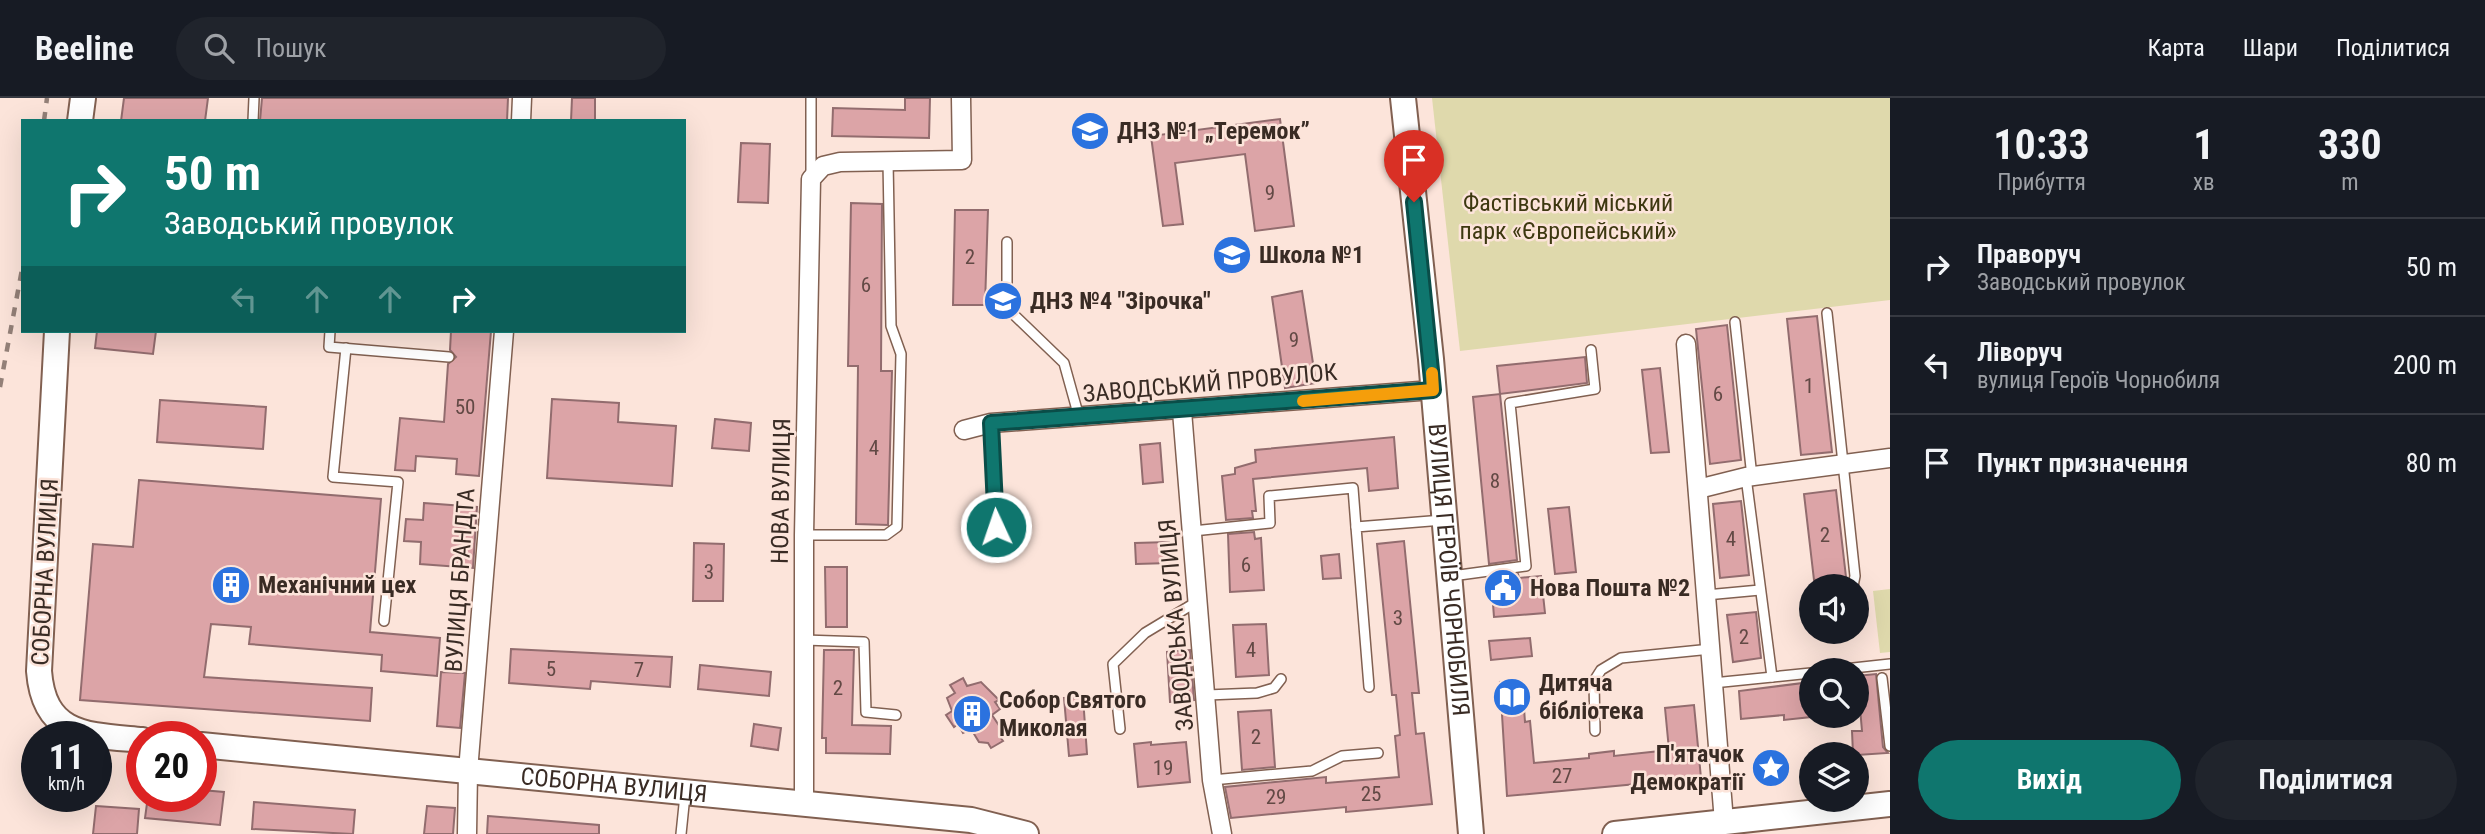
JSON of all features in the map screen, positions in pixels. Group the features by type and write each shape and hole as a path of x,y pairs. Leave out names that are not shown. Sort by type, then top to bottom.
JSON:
{"main road":[{"path":"79,119 83,98"},
{"name":"ВУЛИЦЯ ГЕРОЇВ ЧОРНОБИЛЯ","path":"1403,98 1433,390 1471,834"},
{"name":"СОБОРНА ВУЛИЦЯ","path":"57,333 39,671 41,694 54,716 66,727 94,735 126,738"},
{"name":"СОБОРНА ВУЛИЦЯ","path":"217,747 804,803 1026,834"},
{"path":"1615,834 1890,804"}],"street":[{"path":"521,119 522,98"},
{"path":"811,179 823,166 840,162 962,160 961,98"},
{"name":"НОВА ВУЛИЦЯ","path":"804,803 804,535 811,179"},
{"name":"ВУЛИЦЯ БРАНДТА","path":"467,834 468,771 495,360 503,333"},
{"path":"1686,344 1724,822"},
{"name":"ЗАВОДСЬКИЙ ПРОВУЛОК","path":"964,430 991,423 1182,411 1433,390"},
{"name":"ЗАВОДСЬКА ВУЛИЦЯ","path":"1182,411 1208,695 1212,779 1222,834"},
{"path":"1698,489 1749,477 1890,458"}],"lane":[{"path":"253,119 254,98"},
{"path":"811,98 811,179"},
{"path":"804,535 886,536 897,527 901,354 891,326 888,161"},
{"path":"1007,242 1007,302 1010,311 1064,363 1079,418"},
{"path":"1827,313 1855,574"},
{"path":"1735,322 1760,590 1772,677"},
{"path":"330,333 329,346 449,357"},
{"path":"346,348 333,477 398,482 384,621"},
{"path":"1449,576 1526,566 1510,403 1595,389 1591,350"},
{"path":"991,423 996,527"},
{"path":"1193,531 1270,523 1269,496 1353,488 1369,687"},
{"path":"1356,527 1445,520"},
{"path":"1706,595 1760,590"},
{"path":"1120,729 1113,664 1145,633 1199,600"},
{"path":"804,640 864,642 866,712 896,715"},
{"path":"1595,732 1594,681 1611,662 1620,658 1711,649"},
{"path":"1869,666 1890,664"},
{"path":"1713,683 1799,674"},
{"path":"1882,678 1890,746"},
{"path":"1208,695 1258,693 1274,688 1280,679"},
{"path":"1212,779 1312,771 1342,756 1378,753"},
{"path":"681,834 685,793"}],"green space":[{"name":"Фастівський міський парк «Європейський»","path":"1432,98 1890,98 1890,300 1460,351"},
{"path":"1890,589 1890,652 1880,653 1873,591"}],"building":[{"path":"124,98 208,98 205,119 121,119"},
{"path":"262,98 508,98 507,119 260,119"},
{"path":"572,98 595,98 595,119 571,119"},
{"path":"905,98 930,98 929,138 832,136 833,108 905,110"},
{"path":"1280,119 1294,226 1255,231 1245,154 1175,163 1183,224 1163,226 1151,136"},
{"path":"741,143 770,144 768,203 738,202"},
{"path":"851,203 882,204 881,371 892,371 888,525 856,524 858,366 848,366"},
{"path":"955,210 988,210 985,305 953,305"},
{"path":"1302,291 1316,383 1285,388 1272,297"},
{"path":"1817,316 1832,452 1801,455 1787,319"},
{"path":"1727,325 1741,460 1710,464 1696,329"},
{"path":"97,333 156,333 153,354 95,348"},
{"path":"451,333 491,333 479,476 456,474 457,459 416,456 415,471 395,470 400,418 444,422 448,364 456,357 450,350"},
{"path":"1585,357 1587,383 1500,394 1497,366"},
{"path":"1660,368 1669,452 1651,453 1642,370"},
{"path":"1500,394 1517,560 1489,564 1473,397"},
{"path":"552,399 619,403 618,422 676,426 672,486 547,478"},
{"path":"160,400 266,407 263,449 157,442"},
{"path":"715,419 751,423 749,451 712,448"},
{"path":"1394,437 1398,488 1369,491 1367,468 1253,479 1256,511 1252,511 1253,518 1226,520 1222,476 1235,474 1235,468 1256,462 1255,450"},
{"path":"1160,443 1163,482 1143,484 1140,445"},
{"name":"Механічний цех","path":"139,480 381,499 370,632 440,638 437,676 381,671 382,655 249,644 251,627 211,624 204,677 372,688 370,721 80,700 93,544 133,547"},
{"path":"1836,490 1846,574 1813,574 1804,494"},
{"path":"1741,501 1749,575 1720,578 1713,504"},
{"path":"424,503 477,507 473,568 420,564 421,542 404,541 406,519 423,520"},
{"path":"1569,507 1576,572 1555,574 1548,509"},
{"path":"1254,532 1255,539 1261,538 1264,590 1230,592 1228,534"},
{"path":"1404,541 1419,693 1412,693 1416,734 1424,733 1432,804 1346,812 1346,807 1231,818 1225,787 1326,777 1326,783 1399,777 1395,736 1400,735 1396,695 1392,695 1377,544"},
{"path":"1169,542 1170,563 1136,564 1135,543"},
{"path":"694,543 724,544 723,601 693,601"},
{"path":"1339,554 1341,578 1323,579 1321,556"},
{"path":"825,567 847,567 847,627 826,627"},
{"path":"1518,574 1519,578 1541,576 1545,613 1494,617 1491,578"},
{"path":"1756,612 1761,658 1733,662 1727,615"},
{"path":"1266,624 1269,675 1236,677 1233,625"},
{"path":"1530,638 1532,656 1491,660 1489,641"},
{"path":"511,649 672,657 670,687 591,681 590,689 509,683"},
{"path":"824,650 854,650 852,725 891,726 890,754 826,753 826,738 822,738"},
{"path":"1190,650 1194,700 1170,702 1167,652"},
{"path":"700,665 771,672 769,696 698,689"},
{"path":"441,672 465,673 460,728 437,726"},
{"path":"1876,674 1883,747 1888,753 1869,754 1869,742 1852,742 1852,731 1869,728 1869,675"},
{"name":"Собор Святого Миколая","path":"963,678 967,686 981,682 999,700 995,702 1000,709 992,715 1002,730 1000,737 1003,741 991,748 988,743 979,742 971,729 963,733 958,724 954,727 946,715 952,711 947,698 955,693 950,685"},
{"path":"1522,681 1525,722 1530,721 1534,763 1589,758 1589,754 1614,751 1614,756 1669,750 1665,708 1694,705 1701,778 1507,796 1500,682"},
{"path":"1799,684 1799,718 1784,720 1784,715 1741,719 1739,691"},
{"path":"1083,697 1087,754 1069,756 1064,698"},
{"path":"1271,710 1275,767 1242,770 1238,712"},
{"path":"754,724 781,728 778,750 751,746"},
{"path":"1151,742 1151,745 1186,742 1190,782 1138,787 1134,744"},
{"path":"217,791 224,792 220,825 145,818 146,812 217,812"},
{"path":"254,802 355,810 353,834 252,829"},
{"path":"427,806 455,808 453,834 424,834"},
{"path":"112,807 126,808 126,812 139,812 137,834 93,834 95,812 112,812"},
{"path":"488,816 599,825 599,834 487,834"}],"railway":[{"path":"44,119 47,98"},
{"path":"0,387 21,275"}],"slow traffic":[{"path":"1303,401 1433,390 1432,373"}],"place":[{"name":"ДНЗ №1 „Теремок”","path":"1090,131"},
{"name":"Школа №1","path":"1232,255"},
{"name":"ДНЗ №4 \"Зірочка\"","path":"1003,301"},
{"name":"Механічний цех","path":"231,585"},
{"name":"Нова Пошта №2","path":"1503,588"},
{"name":"Дитяча бібліотека","path":"1512,697"},
{"name":"Собор Святого Миколая","path":"972,714"},
{"name":"П'ятачок Демократії","path":"1771,768"}],"route":[{"path":"996,527 991,423 1157,413 1433,390 1414,202"}]}
